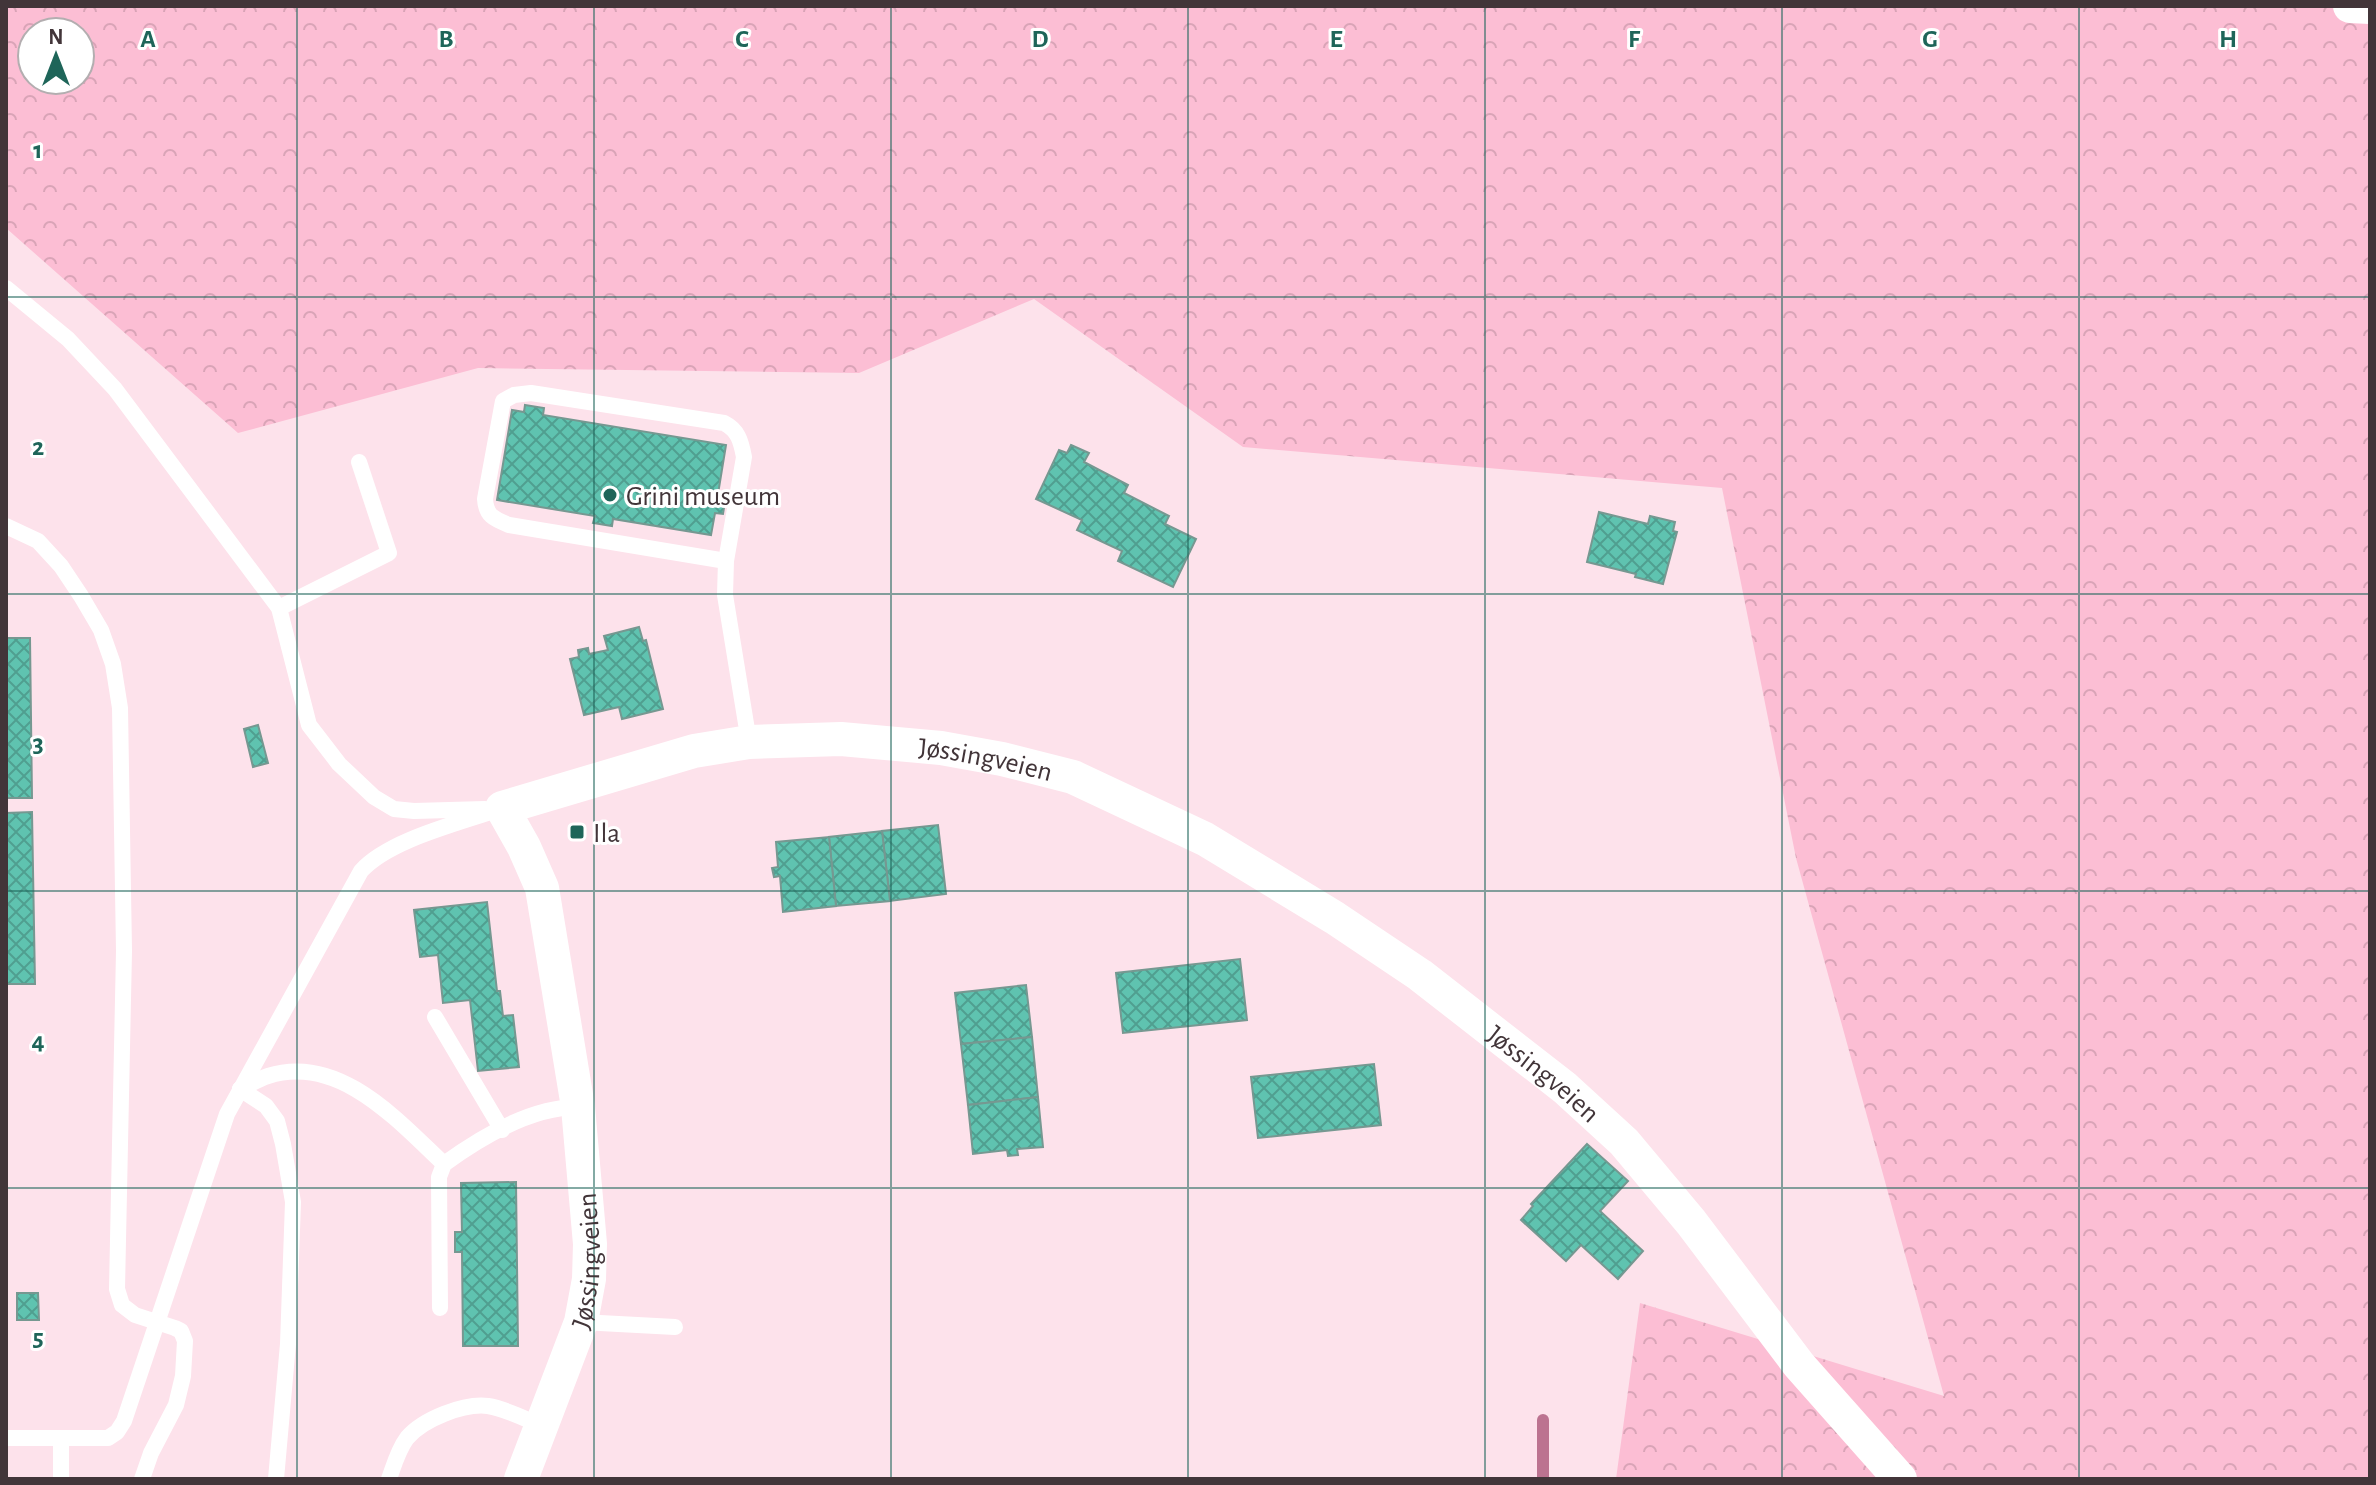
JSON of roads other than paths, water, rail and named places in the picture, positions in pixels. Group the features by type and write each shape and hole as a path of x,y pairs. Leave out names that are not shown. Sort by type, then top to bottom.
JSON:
{"street":[{"path":"2350,6 2370,7"},
{"name":"Jøssingveien","path":"521,1479 581,1322 589,1279 590,1244 578,1107 542,888 502,808 694,751 749,742 841,739 887,741 1002,759 1073,777 1205,839 1335,918 1420,975 1565,1088 1624,1142 1691,1222 1799,1365 1900,1479"}],"lane":[{"path":"6,288 68,339 115,389 279,608 309,725 339,764 374,797 394,809 502,808"},
{"path":"726,561 509,525 494,519 486,511 485,499 503,401 514,395 531,393 724,423 734,428 744,457 726,561 726,610 749,742"},
{"path":"279,608 389,553 359,462"},
{"path":"6,526 38,541 61,566 101,630 113,664 120,708 124,951 117,1289 122,1305 135,1315 175,1328 185,1336 184,1365 176,1405 151,1453 142,1479"},
{"path":"6,1438 108,1438 117,1432 124,1421 227,1114 361,871 372,859 390,848 502,808"},
{"path":"435,1017 502,1130"},
{"path":"240,1089 269,1076 289,1072 334,1078 389,1112 444,1164"},
{"path":"240,1089 266,1106 277,1121 293,1202 288,1344 276,1479"},
{"path":"440,1308 439,1177 444,1164 537,1111 578,1107"},
{"path":"581,1322 675,1327"},
{"path":"389,1479 408,1437 432,1420 464,1408 486,1406 542,1426"},
{"path":"61,1438 61,1479"}],"waterway":[{"path":"1543,1420 1543,1479"}],"place":[{"name":"Grini museum","path":"610,495"},
{"name":"Ila","path":"577,832"}]}
